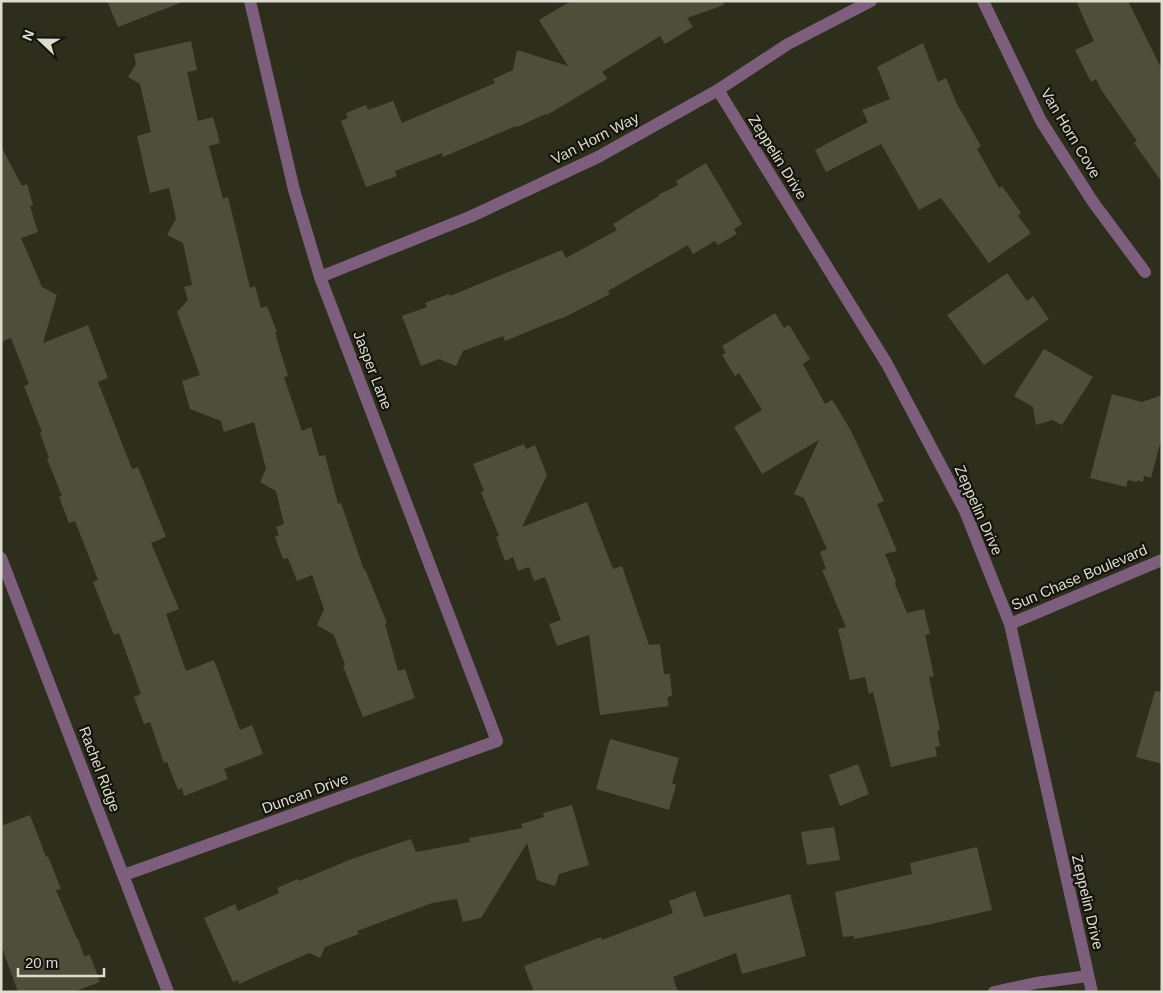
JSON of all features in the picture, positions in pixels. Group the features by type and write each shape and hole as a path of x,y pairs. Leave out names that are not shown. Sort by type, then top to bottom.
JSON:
{"street":[{"name":"Jasper Lane","path":"250,1 294,190 320,277 498,741"},
{"name":"Van Horn Way","path":"320,277 472,216 598,157 718,90 788,44 871,1"},
{"name":"Van Horn Cove","path":"983,1 1041,121 1093,202 1145,272"},
{"name":"Zeppelin Drive","path":"718,90 887,364 965,511 1010,624 1092,992"},
{"name":"Rachel Ridge","path":"1,558 168,992"},
{"name":"Sun Chase Boulevard","path":"1010,624 1162,560"},
{"name":"Duncan Drive","path":"124,875 498,741"},
{"path":"994,992 1036,983 1088,976"}],"building":[{"path":"107,1 179,1 180,3 118,27"},
{"path":"573,1 723,1 724,5 687,18 693,27 665,44 660,36 602,72 607,79 547,115 443,157 442,153 395,171 397,176 366,187 341,121 348,118 346,113 366,105 368,110 393,101 402,123 495,83 493,79 513,70 517,50 568,66 539,20"},
{"path":"1076,1 1128,1 1162,70 1162,182 1134,143 1137,141 1102,91 1096,79 1091,82 1075,50 1094,41"},
{"path":"191,41 197,70 187,72 198,121 213,117 220,143 209,146 223,199 228,197 250,288 255,286 261,308 267,306 277,332 275,333 288,376 284,377 302,431 311,427 319,456 325,455 338,504 341,503 364,570 387,623 385,624 398,671 405,669 415,698 363,717 343,666 345,665 334,635 317,625 324,609 312,575 297,581 288,558 283,559 275,537 279,535 276,527 284,524 276,491 260,482 266,469 254,422 224,432 221,421 190,409 182,381 200,375 177,312 188,300 184,287 192,285 183,243 167,235 176,219 169,188 150,193 137,136 151,132 140,84 128,77 136,64 134,54"},
{"path":"923,43 938,82 946,78 957,104 981,146 977,149 999,188 1002,186 1021,213 1018,216 1031,233 989,263 941,198 919,210 881,144 826,172 815,150 868,122 862,110 890,99 877,67"},
{"path":"1,146 22,186 27,184 33,205 30,206 38,232 21,238 42,287 57,295 43,343 88,325 108,378 98,382 132,469 138,467 166,537 151,543 179,609 166,614 186,671 214,660 240,730 252,725 263,754 224,769 228,779 184,796 182,788 178,790 167,762 164,763 150,722 144,724 134,697 141,694 119,633 114,635 93,582 98,580 75,521 69,523 59,497 62,496 47,459 49,458 40,433 42,432 24,386 29,384 11,338 1,342"},
{"path":"706,163 742,224 734,229 737,234 718,245 715,241 693,254 688,245 608,291 610,294 561,319 505,341 503,336 463,351 456,366 439,359 421,366 402,316 427,307 425,303 449,294 450,296 562,250 566,258 617,230 613,224 658,195 678,185 676,181"},
{"path":"1007,273 1027,301 1033,296 1049,319 984,365 947,315"},
{"path":"775,313 784,328 789,325 810,359 803,364 825,404 832,400 851,431 884,501 877,504 897,551 885,554 907,613 924,609 930,634 925,635 934,676 929,677 940,730 937,731 940,746 935,747 937,756 891,767 873,692 869,694 865,677 850,680 838,629 846,627 822,570 826,569 820,552 827,549 804,498 794,494 819,440 762,474 734,427 762,410 739,373 735,376 722,355 726,353 722,346"},
{"path":"1044,349 1093,377 1062,425 1052,420 1036,425 1033,407 1014,396"},
{"path":"1112,394 1142,402 1162,395 1162,436 1151,478 1144,476 1143,482 1128,480 1126,487 1090,478"},
{"path":"524,444 526,449 535,445 547,475 522,527 587,502 613,569 622,566 649,645 660,644 664,674 670,674 672,696 667,697 669,706 600,715 589,635 557,646 549,624 561,620 545,577 534,581 529,567 518,571 513,557 505,561 496,537 499,536 481,492 484,491 473,464"},
{"path":"1155,691 1162,692 1162,764 1136,757"},
{"path":"610,739 679,758 672,783 676,785 669,810 596,789"},
{"path":"858,764 869,794 840,806 829,775"},
{"path":"572,805 589,865 559,874 555,886 537,880 527,843 481,918 463,922 457,899 432,903 357,931 359,934 325,947 320,958 309,953 239,984 238,980 233,982 204,918 235,904 238,911 279,893 277,888 298,879 299,881 349,860 411,839 416,852 470,842 469,838 523,828 521,824 544,817 543,813"},
{"path":"30,815 61,889 56,890 84,956 90,955 100,982 73,992 18,992 1,945 1,826"},
{"path":"834,827 840,860 807,865 801,832"},
{"path":"977,847 992,910 854,939 854,936 843,937 835,892 912,874 910,863"},
{"path":"695,891 704,917 790,894 806,956 742,974 736,953 673,977 678,992 534,992 524,966 601,937 602,940 673,913 669,901"}]}
